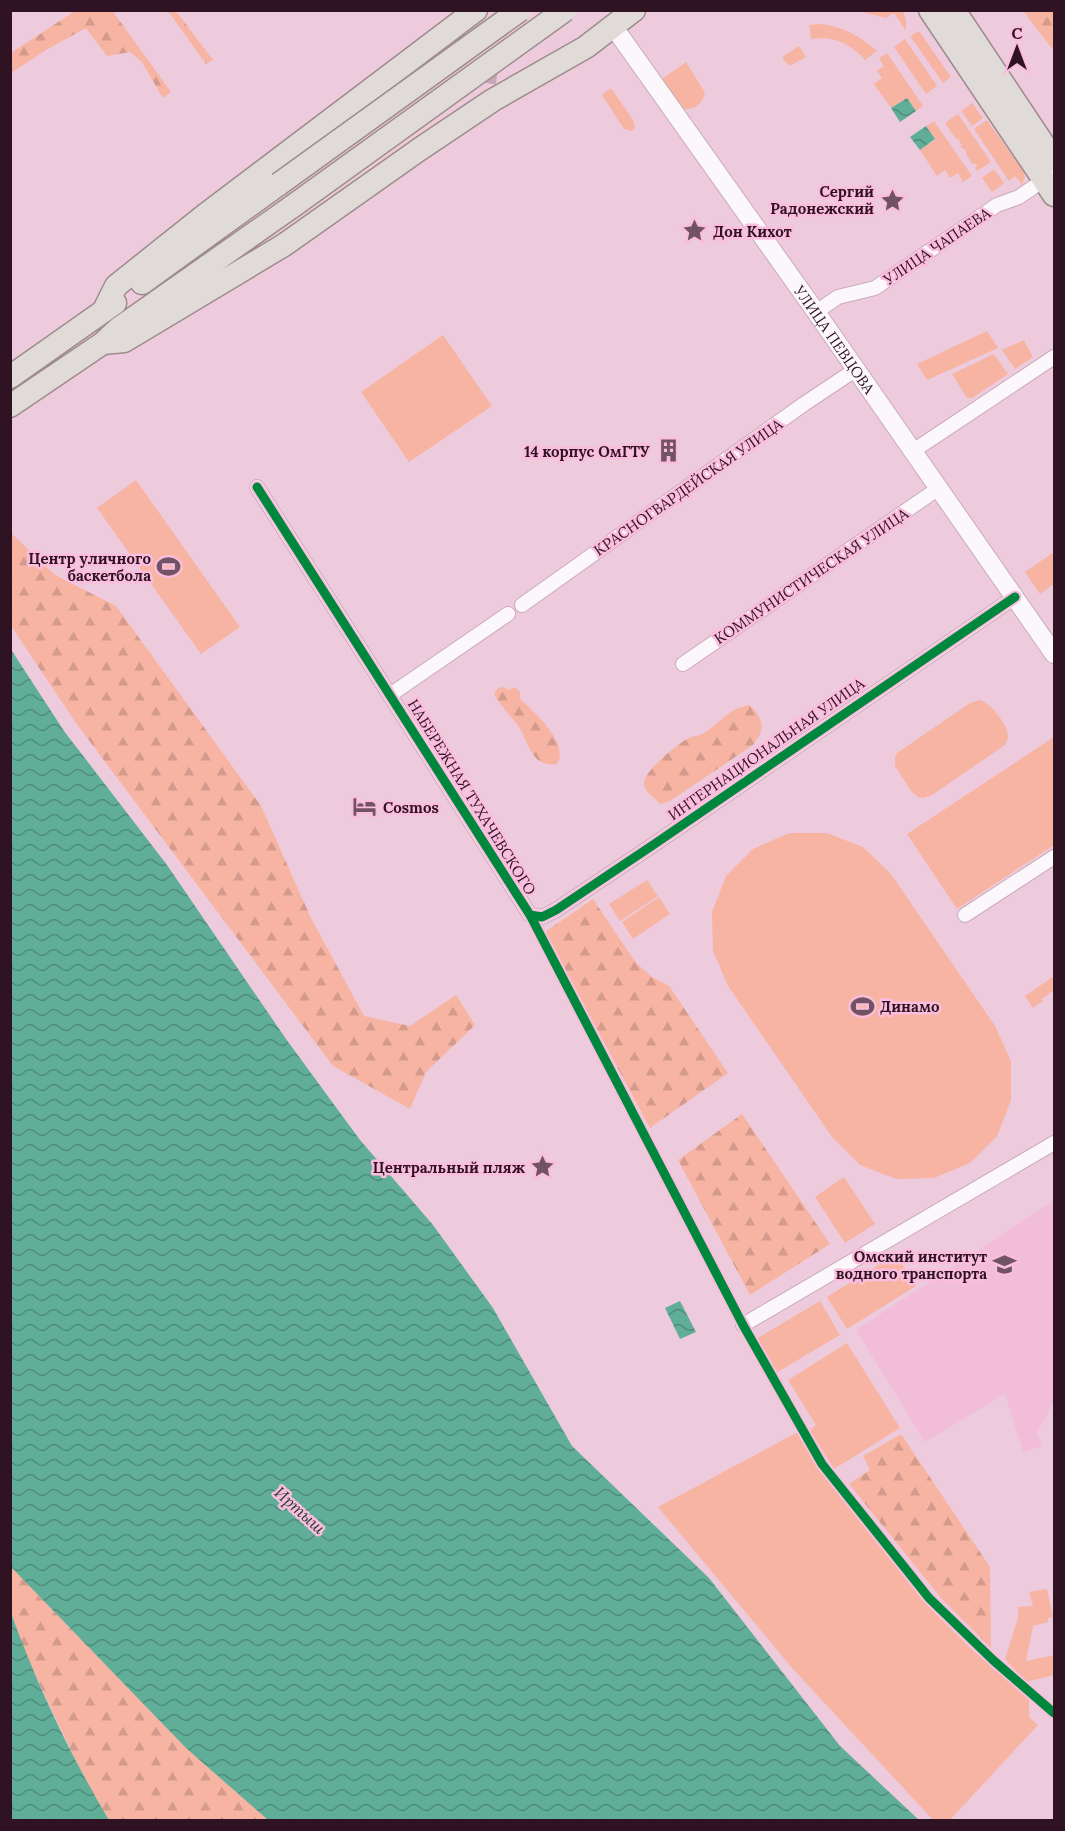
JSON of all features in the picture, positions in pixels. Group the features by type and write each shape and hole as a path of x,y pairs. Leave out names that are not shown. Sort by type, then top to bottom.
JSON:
{"main road":[{"path":"468,34 478,10"},
{"path":"104,310 116,286 205,215 478,10"},
{"path":"14,375 520,10"},
{"path":"10,406 103,343 118,328 293,206 565,10"},
{"path":"103,343 124,341 284,245 466,118 586,47 634,10"},
{"path":"930,10 1052,177"},
{"path":"954,10 1052,177"},
{"path":"506,74 520,73 555,64"}],"street":[{"name":"УЛИЦА ПЕВЦОВА","path":"613,26 1054,654"},
{"name":"УЛИЦА ЧАПАЕВА","path":"816,312 838,297 875,288 997,205 1019,196 1052,177"},
{"path":"913,451 1054,357"},
{"name":"КРАСНОГВАРДЕЙСКАЯ УЛИЦА","path":"522,605 855,370"},
{"name":"НАБЕРЕЖНАЯ ТУХАЧЕВСКОГО","path":"258,487 530,915"},
{"name":"КОММУНИСТИЧЕСКАЯ УЛИЦА","path":"683,664 939,488"},
{"name":"ИНТЕРНАЦИОНАЛЬНАЯ УЛИЦА","path":"530,915 542,917 565,903 1015,597"},
{"path":"390,694 508,614"},
{"path":"965,915 1054,857"},
{"path":"743,1325 1054,1143"}],"shaded area":[{"name":"Омский институт водного транспорта","path":"1054,1200 1054,1401 1037,1433 1042,1446 1023,1452 1005,1394 925,1442 856,1330"}],"green space":[{"path":"75,11 116,11 114,13 171,92 163,98 141,61 130,52 107,56 86,28 11,73 11,53"},
{"path":"168,11 176,11 213,60 206,64"},
{"path":"858,11 903,11 906,31 894,13 886,18"},
{"path":"1023,11 1054,11 1054,49 1050,46"},
{"path":"823,24 852,33 877,51 865,60 841,42 811,39 809,25"},
{"path":"919,31 951,77 943,83 910,36"},
{"path":"905,39 937,86 926,94 894,47"},
{"path":"799,46 806,57 789,66 782,57"},
{"path":"887,53 923,106 916,111 907,98 891,108 874,84 882,78 877,71 884,66 879,58"},
{"path":"686,62 705,93 697,106 683,109 662,79"},
{"path":"611,88 633,120 635,127 632,131 624,129 602,95"},
{"path":"972,103 983,118 972,126 961,111"},
{"path":"958,114 991,162 977,171 975,168 977,166 972,164 967,153 960,146 962,145 945,123"},
{"path":"987,120 1024,172 1022,185 1015,176 1009,181 974,129"},
{"path":"934,121 972,176 963,182 958,173 950,178 945,170 937,176 920,150 935,140 926,126"},
{"path":"994,169 1004,183 992,192 982,178"},
{"path":"987,331 998,348 927,380 917,364"},
{"path":"443,335 492,406 409,462 361,392"},
{"path":"1024,340 1033,357 1015,369 1002,350"},
{"path":"994,354 1008,374 972,398 967,398 952,374"},
{"name":"Центр уличного баскетбола","path":"136,480 240,627 201,654 97,508"},
{"path":"10,532 55,575 116,606 261,806 311,918 364,1016 410,1026 456,995 475,1025 426,1072 410,1109 333,1066 76,723 11,626"},
{"path":"1054,552 1054,584 1040,594 1025,572"},
{"path":"504,687 508,690 515,687 520,692 520,699 549,728 559,747 560,756 557,764 541,762 531,752 517,724 494,694 498,688"},
{"path":"979,700 993,709 1005,725 1008,739 1005,745 932,795 918,797 911,791 895,766 897,753 970,703"},
{"path":"750,705 762,725 760,734 753,745 670,801 660,804 647,791 644,783 650,771 670,751 689,738 708,730 729,713"},
{"path":"1054,737 1054,845 957,909 907,834"},
{"name":"Динамо","path":"789,833 827,833 863,847 891,874 995,1026 1011,1061 1011,1100 997,1136 970,1163 934,1178 896,1179 860,1165 832,1137 728,986 713,951 712,912 726,876 753,849"},
{"path":"647,880 658,896 620,921 609,904"},
{"path":"659,897 670,914 633,939 622,922"},
{"path":"593,899 636,963 652,977 669,986 728,1073 650,1128 545,932"},
{"path":"1054,976 1054,990 1033,1008 1025,996"},
{"path":"742,1114 830,1244 750,1295 678,1160"},
{"path":"844,1177 875,1224 845,1243 815,1197"},
{"path":"896,1254 916,1286 847,1329 827,1297"},
{"path":"820,1301 840,1335 776,1373 756,1339"},
{"path":"847,1343 900,1428 834,1469 810,1430 816,1425 788,1380"},
{"path":"798,1432 828,1481 924,1602 970,1648 1029,1700 1029,1717 1038,1725 950,1820 933,1820 793,1669 658,1507"},
{"path":"901,1434 990,1567 991,1648 941,1598 849,1484 870,1470 863,1456"},
{"path":"11,1567 187,1749 268,1820 109,1820 85,1780 28,1660 11,1613"},
{"path":"1047,1589 1053,1617 1048,1618 1048,1622 1033,1626 1026,1661 1054,1655 1054,1675 1026,1682 1005,1659 1018,1618 1018,1607 1033,1606 1029,1592"}],"water":[{"path":"907,98 916,111 900,122 891,108"},
{"path":"926,126 935,139 920,150 910,137"},
{"name":"Иртыш","path":"10,648 64,731 167,865 286,1039 360,1140 433,1225 493,1308 572,1446 709,1578 840,1746 919,1820 268,1820 187,1749 11,1567"},
{"path":"680,1301 696,1332 680,1339 665,1308"},
{"path":"11,1613 55,1719 109,1820 11,1820"}],"tunnel":[{"path":"468,34 470,51 477,64 489,72 506,74"}],"cycle path":[{"path":"257,487 530,915 743,1325 822,1464 929,1598 993,1660 1054,1713"},
{"path":"530,915 542,917 556,910 1015,597"}],"place":[{"name":"Сергий Радонежский","path":"892,200"},
{"name":"Дон Кихот","path":"695,231"},
{"name":"14 корпус ОмГТУ","path":"668,451"},
{"name":"Центр уличного баскетбола","path":"169,567"},
{"name":"Cosmos","path":"365,807"},
{"name":"Динамо","path":"862,1006"},
{"name":"Центральный пляж","path":"543,1167"},
{"name":"Омский институт водного транспорта","path":"1005,1265"}]}
